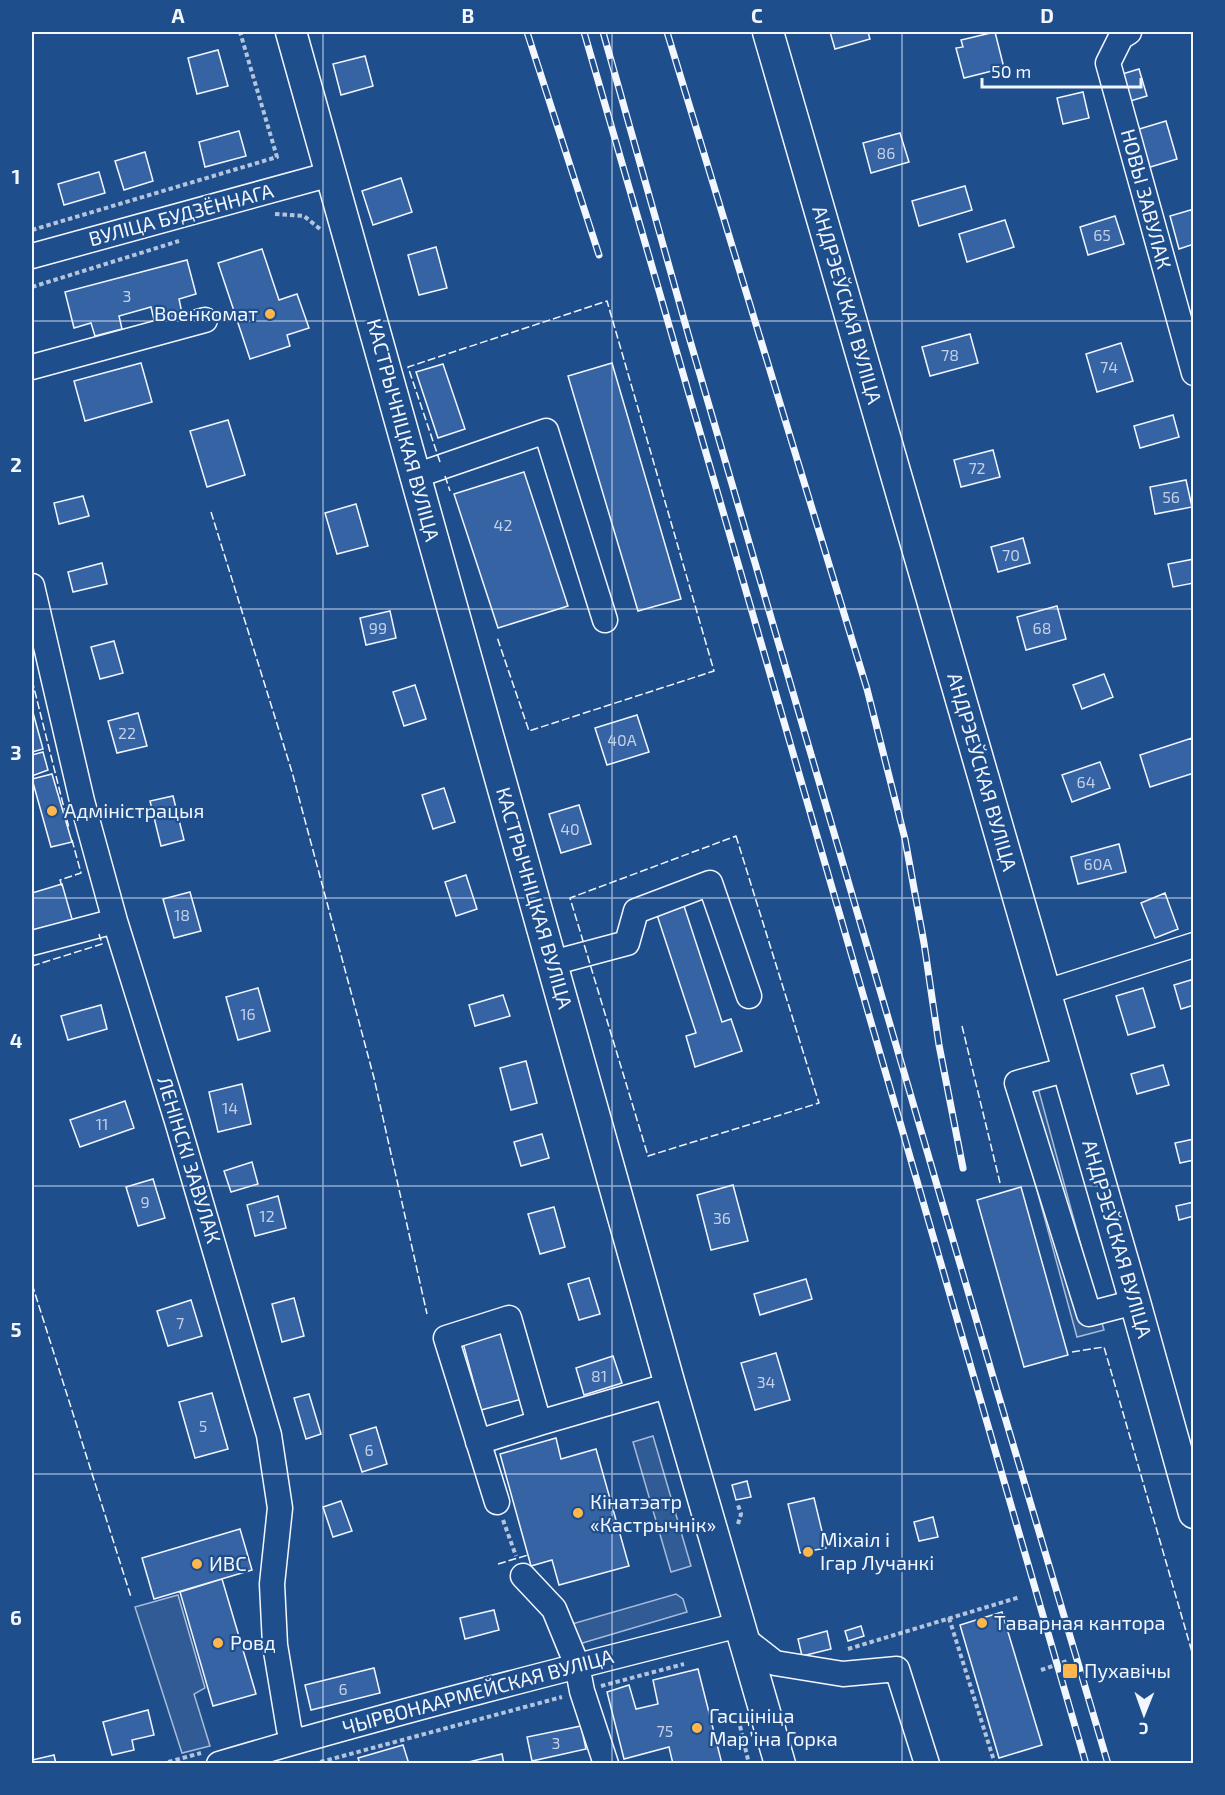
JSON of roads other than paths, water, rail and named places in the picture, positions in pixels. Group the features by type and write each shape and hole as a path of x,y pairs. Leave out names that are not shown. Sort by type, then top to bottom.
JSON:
{"main road":[{"name":"КАСТРЫЧНІЦКАЯ ВУЛІЦА","path":"291,32 670,1385 780,1764"},
{"name":"АНДРЭЕЎСКАЯ ВУЛІЦА","path":"768,32 1046,992 1194,1514"}],"street":[{"name":"НОВЫ ЗАВУЛАК","path":"1129,32 1121,37 1108,63 1194,373"},
{"name":"ВУЛІЦА БУДЗЁННАГА","path":"32,256 331,174"},
{"path":"32,366 205,320"},
{"path":"415,476 546,431 604,620"},
{"name":"ЛЕНІНСКІ ЗАВУЛАК","path":"32,586 82,801 115,921 177,1121 269,1435 280,1508 272,1584 275,1645 289,1729 294,1741"},
{"path":"552,963 627,943 636,911 710,883 749,996"},
{"path":"32,943 115,921"},
{"path":"1046,992 1194,945"},
{"path":"1068,1069 1017,1083 1089,1314 1135,1302"},
{"path":"497,1502 446,1338 509,1318 539,1423"},
{"path":"478,1442 670,1385"},
{"path":"523,1576 554,1609 577,1665 582,1691 606,1764"},
{"path":"741,1631 775,1663 843,1674 897,1668 927,1764"},
{"name":"ЧЫРВОНААРМЕЙСКАЯ ВУЛІЦА","path":"215,1757 243,1760 294,1741 577,1665 741,1631"}],"railway":[{"path":"527,32 599,255"},
{"path":"584,32 1086,1764"},
{"path":"603,32 689,337 1108,1764"},
{"path":"667,32 867,689 905,839 924,943 939,1045 963,1168"}],"place":[{"name":"Военкомат","path":"270,314"},
{"name":"Адміністрацыя","path":"52,811"},
{"name":"Кінатэатр «Кастрычнік»","path":"578,1513"},
{"name":"Міхаіл і Ігар Лучанкі","path":"808,1552"},
{"name":"ИВС","path":"197,1564"},
{"name":"Таварная кантора","path":"982,1623"},
{"name":"Ровд","path":"218,1643"},
{"name":"Пухавічы","path":"1070,1671"},
{"name":"Гасцініца Марʼіна Горка","path":"697,1728"}]}
